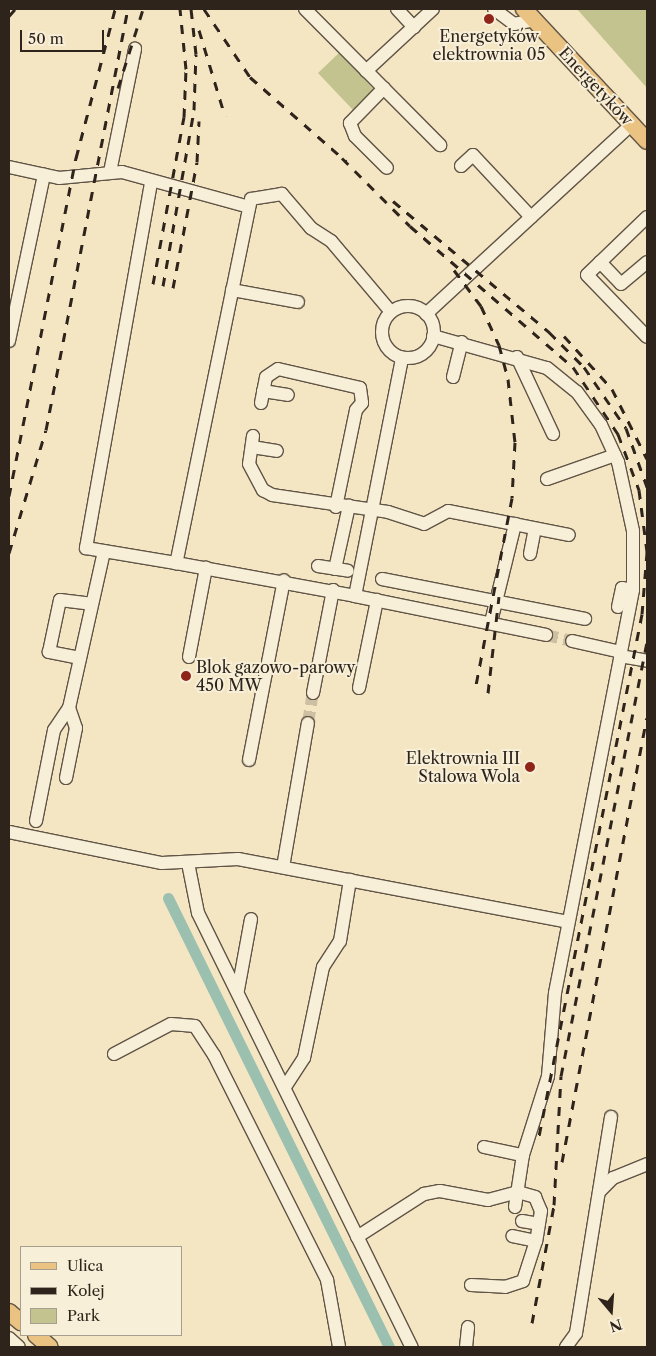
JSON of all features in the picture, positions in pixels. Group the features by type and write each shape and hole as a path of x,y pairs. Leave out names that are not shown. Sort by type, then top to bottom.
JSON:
{"main road":[{"name":"Energetyków","path":"529,14 647,140"},
{"path":"9,1312 20,1321"},
{"path":"37,1336 50,1347"}],"street":[{"path":"305,9 440,145"},
{"path":"397,9 414,27"},
{"path":"366,70 433,9"},
{"path":"496,11 514,24 529,14"},
{"path":"110,172 136,49"},
{"path":"384,88 350,124 355,136 387,168"},
{"path":"426,314 631,125"},
{"path":"461,166 473,155 483,162 492,175 535,213"},
{"path":"9,167 44,175 72,178 110,172 249,207"},
{"path":"9,341 44,175"},
{"path":"151,183 86,548 284,580 546,635"},
{"path":"176,563 251,199 282,194 311,228 330,241 391,312"},
{"path":"647,217 588,275 647,336"},
{"path":"600,262 621,284 644,271"},
{"path":"232,290 298,302"},
{"path":"426,314 406,306 391,312 382,334 388,349 402,358 420,355 433,336"},
{"path":"426,314 433,336"},
{"path":"433,336 517,357 563,378 591,409 616,455 633,531 633,590 555,993 548,1076 523,1155 515,1206"},
{"path":"452,377 462,342"},
{"path":"517,357 554,434"},
{"path":"355,596 402,358"},
{"path":"288,395 262,397 266,378 278,369 360,388 362,403 356,410 343,506 342,570 318,566"},
{"path":"276,451 252,442 249,464 263,490 372,510 424,524 448,511 569,535"},
{"path":"547,479 616,455"},
{"path":"429,510 443,514"},
{"path":"491,622 515,524"},
{"path":"530,554 535,529"},
{"path":"36,821 54,730 69,708 104,552"},
{"path":"189,657 206,568"},
{"path":"382,579 585,619"},
{"path":"249,760 284,580"},
{"path":"618,607 622,588 633,590"},
{"path":"313,693 333,590"},
{"path":"80,658 49,652 60,600 91,604"},
{"path":"359,688 377,600"},
{"path":"572,641 647,661"},
{"path":"66,778 76,728 69,708"},
{"path":"283,867 308,722"},
{"path":"9,832 162,863 238,859 568,922"},
{"path":"188,863 198,913 238,990 412,1347"},
{"path":"285,1087 304,1058 323,967 340,941 350,880"},
{"path":"238,990 251,919"},
{"path":"114,1054 171,1024 194,1026 214,1055 327,1280 339,1347"},
{"path":"566,1347 576,1333 611,1117"},
{"path":"484,1147 523,1155"},
{"path":"598,1194 613,1178 647,1164"},
{"path":"357,1237 432,1192 488,1200 518,1192 540,1203 536,1240 523,1281 505,1287 471,1285"},
{"path":"522,1221 539,1224"},
{"path":"512,1236 536,1240"},
{"path":"466,1347 468,1327"},
{"path":"9,1338 19,1347"}],"green space":[{"path":"577,9 647,9 647,88"},
{"path":"340,52 375,91 353,110 318,73"}],"waterway":[{"path":"168,898 389,1347"}],"tunnel":[{"path":"546,635 572,641"},
{"path":"308,723 313,693"}],"railway":[{"path":"9,16 15,9"},
{"path":"9,496 76,158 115,9"},
{"path":"9,553 46,430 128,9"},
{"path":"118,88 143,9"},
{"path":"153,284 184,117 186,69 180,9"},
{"path":"163,286 194,110 196,54 191,9"},
{"path":"204,9 250,77 346,161"},
{"path":"199,30 225,116"},
{"path":"173,288 197,162 199,121"},
{"path":"342,158 410,226 573,367 618,434 639,490 647,552 642,614 539,1136"},
{"path":"393,201 549,332 584,367 626,428 647,487"},
{"path":"454,270 481,306 499,345 508,379 515,442 512,498 475,690"},
{"path":"564,336 612,389 647,459"},
{"path":"488,693 499,597"},
{"path":"532,1323 554,1205 561,1076 647,641"},
{"path":"562,1162 647,718"}],"place":[{"name":"Energetyków elektrownia 05","path":"489,19"},
{"name":"Blok gazowo-parowy 450 MW","path":"186,676"},
{"name":"Elektrownia III Stalowa Wola","path":"530,767"}]}
